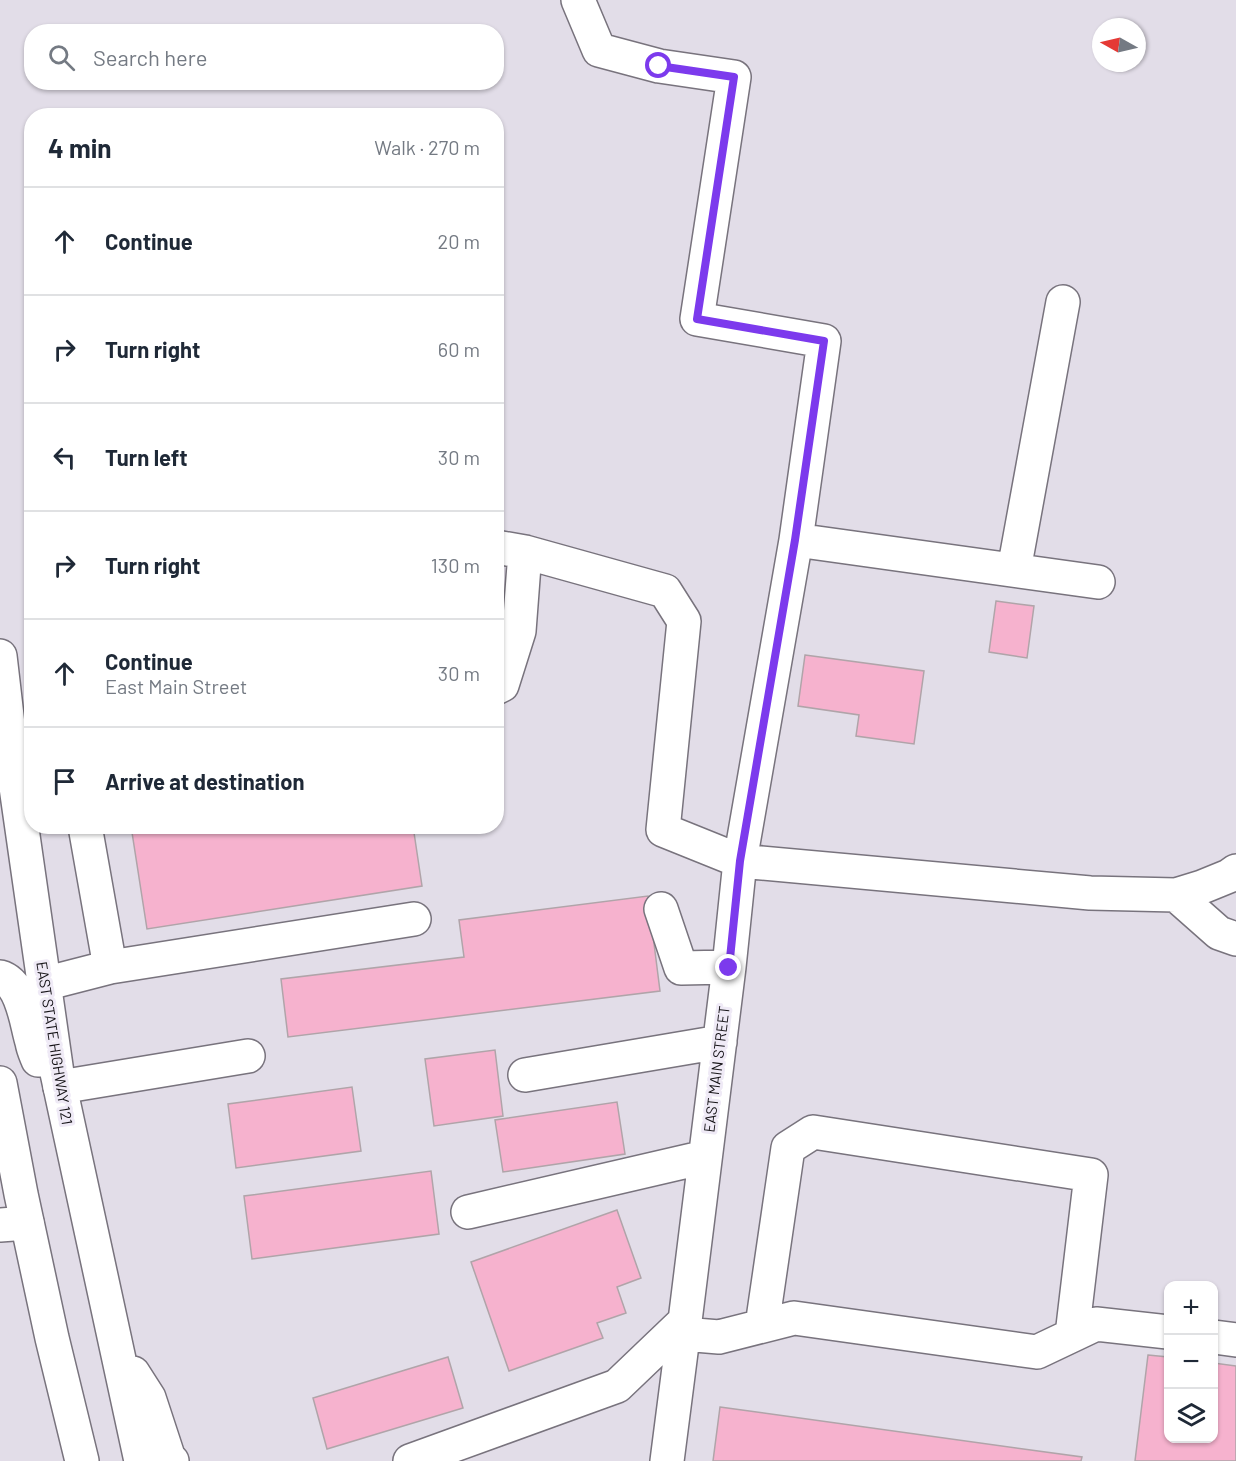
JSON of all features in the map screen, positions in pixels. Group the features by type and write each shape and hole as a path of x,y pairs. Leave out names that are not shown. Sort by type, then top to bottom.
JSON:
{"main road":[{"name":"EAST MAIN STREET","path":"579,0 599,50 659,66 734,77 697,319 824,341 795,540 740,861 720,1042 667,1461"},
{"path":"1014,570 1063,302"},
{"path":"795,540 1098,582"},
{"path":"504,679 519,631 511,549 665,591 684,621 663,830 740,861 1090,893 1176,895 1202,887 1236,871"},
{"name":"EAST STATE HIGHWAY 121","path":"0,656 24,787"},
{"name":"EAST STATE HIGHWAY 121","path":"29,834 44,984 60,1087 141,1461"},
{"path":"86,834 110,967"},
{"path":"1176,895 1220,933 1236,939"},
{"path":"661,909 681,968 729,968"},
{"path":"44,984 110,967 414,919"},
{"path":"0,977 6,978 13,984 22,1003 32,1046 40,1065 60,1087 248,1056"},
{"path":"525,1075 720,1042"},
{"path":"0,1083 14,1224 52,1338 82,1461"},
{"path":"762,1326 788,1148 813,1132 1090,1175 1072,1335"},
{"path":"468,1212 705,1157"},
{"path":"410,1461 617,1386 684,1327 719,1337 794,1318 1037,1352 1096,1324 1164,1332"},
{"path":"1218,1338 1236,1340"},
{"path":"116,1345 150,1398 169,1459 172,1461"}],"building":[{"path":"996,601 1034,606 1027,658 989,652"},
{"path":"805,655 924,671 914,744 856,736 859,715 798,706"},
{"path":"132,834 414,834 422,886 147,929"},
{"path":"648,896 660,991 288,1037 281,979 464,957 459,920"},
{"path":"495,1050 503,1116 434,1126 425,1059"},
{"path":"352,1087 361,1151 236,1168 228,1104"},
{"path":"617,1102 625,1154 503,1172 495,1120"},
{"path":"431,1171 439,1234 252,1259 244,1196"},
{"path":"617,1210 641,1278 617,1287 626,1313 597,1323 603,1338 509,1371 471,1262"},
{"path":"1148,1355 1164,1357 1164,1443 1218,1443 1218,1364 1236,1366 1236,1461 1135,1461"},
{"path":"448,1357 463,1408 327,1449 313,1398"},
{"path":"720,1407 1082,1457 1081,1461 713,1461"}],"route":[{"path":"659,66 734,77 697,319 824,341 795,540 740,861 729,968"}]}
